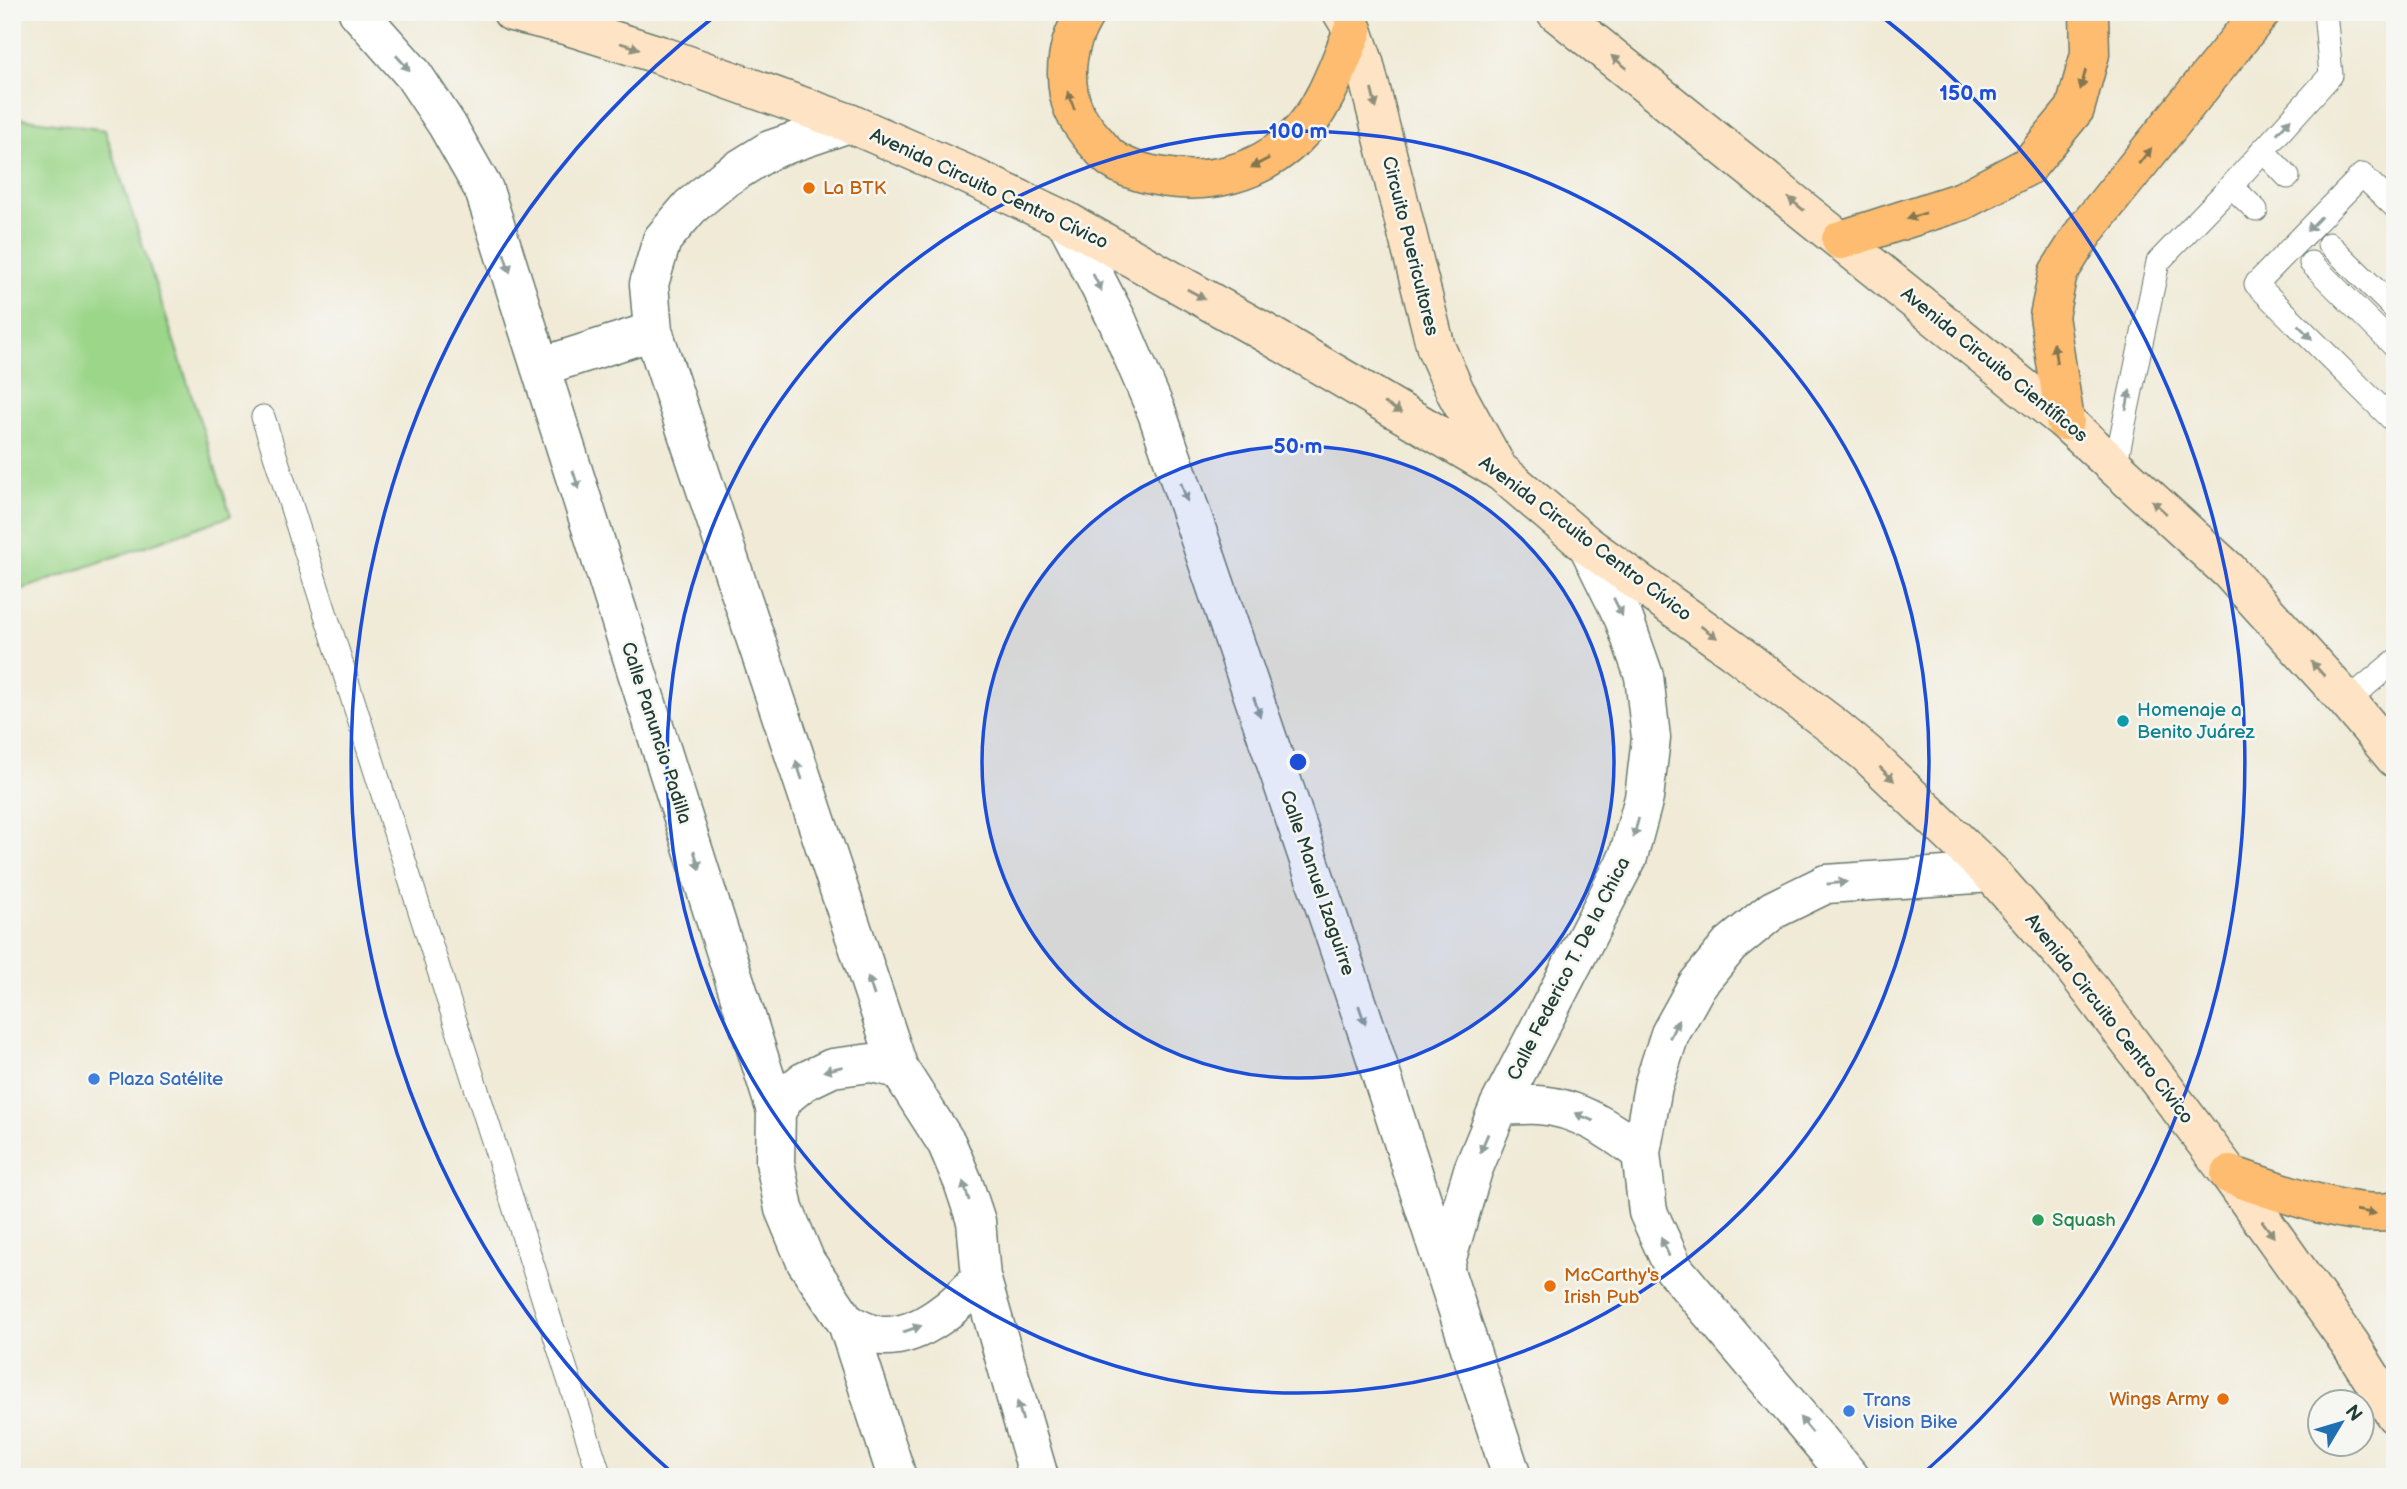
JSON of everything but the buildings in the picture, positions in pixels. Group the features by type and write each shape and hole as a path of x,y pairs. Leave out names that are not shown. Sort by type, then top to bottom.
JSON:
{"main road":[{"name":"Avenida Circuito Centro Cívico","path":"512,12 565,25 660,55 849,123 966,174 1066,221 1264,332 1500,471 1588,546 1833,726 1867,754 1991,873 2070,963 2230,1175 2351,1345 2395,1415"},
{"path":"1086,12 1078,24 1067,55 1067,95 1081,125 1110,157 1139,173 1182,181 1218,179 1262,164 1297,137 1322,102 1348,21"},
{"name":"Avenida Circuito Científicos","path":"1556,12 2065,421 2229,571 2395,758"},
{"path":"1841,240 1962,201 2028,166 2075,109 2090,54 2089,12"},
{"path":"2065,421 2049,316 2058,273 2086,229 2261,12"},
{"name":"Circuito Puericultores","path":"1348,21 1364,62 1436,348 1455,391 1500,471"},
{"path":"2230,1175 2312,1202 2380,1214 2395,1211"}],"street":[{"name":"Calle Panuncio Padilla","path":"358,12 413,74 447,125 484,190 776,1111 775,1161 783,1209 806,1262 847,1323 897,1477"},
{"path":"849,123 770,150 725,178 690,207 662,240 649,284 653,331 899,1069 947,1144 963,1182 976,1221 981,1278 1039,1477"},
{"name":"Calle Manuel Izaguirre","path":"1066,221 1118,322 1157,413 1369,1037 1512,1477"},
{"path":"540,367 653,331"},
{"name":"Calle Federico T. De la Chica","path":"1444,1268 1473,1170 1499,1106 1628,858 1644,798 1651,738 1644,676 1625,620 1588,546"},
{"path":"1850,1477 1674,1269 1648,1212 1641,1153 1653,1086 1670,1034 1697,985 1730,945 1773,909 1826,884 1991,873"},
{"path":"776,1111 788,1095 803,1082 832,1068 871,1063 899,1069"},
{"path":"1499,1106 1540,1104 1574,1113 1609,1128 1641,1153"},
{"path":"847,1323 865,1332 884,1336 910,1331 935,1320 952,1308 981,1278"}],"lane":[{"path":"2115,467 2158,262 2231,187 2331,75 2325,12"},
{"path":"2262,150 2288,177"},
{"path":"2395,207 2361,175 2256,284 2395,422"},
{"path":"2231,187 2256,210"},
{"path":"2329,244 2395,309"},
{"path":"2311,263 2395,347"},
{"path":"264,416 600,1477"},
{"path":"2347,701 2395,660"}],"green space":[{"path":"12,117 105,130 231,516 12,593"}],"place":[{"name":"La BTK","path":"809,188"},
{"name":"Homenaje a Benito Juárez","path":"2123,721"},
{"name":"Plaza Satélite","path":"94,1079"},
{"name":"Squash","path":"2038,1220"},
{"name":"McCarthy's Irish Pub","path":"1550,1286"},
{"name":"Wings Army","path":"2223,1399"},
{"name":"Trans Vision Bike","path":"1849,1411"}]}
